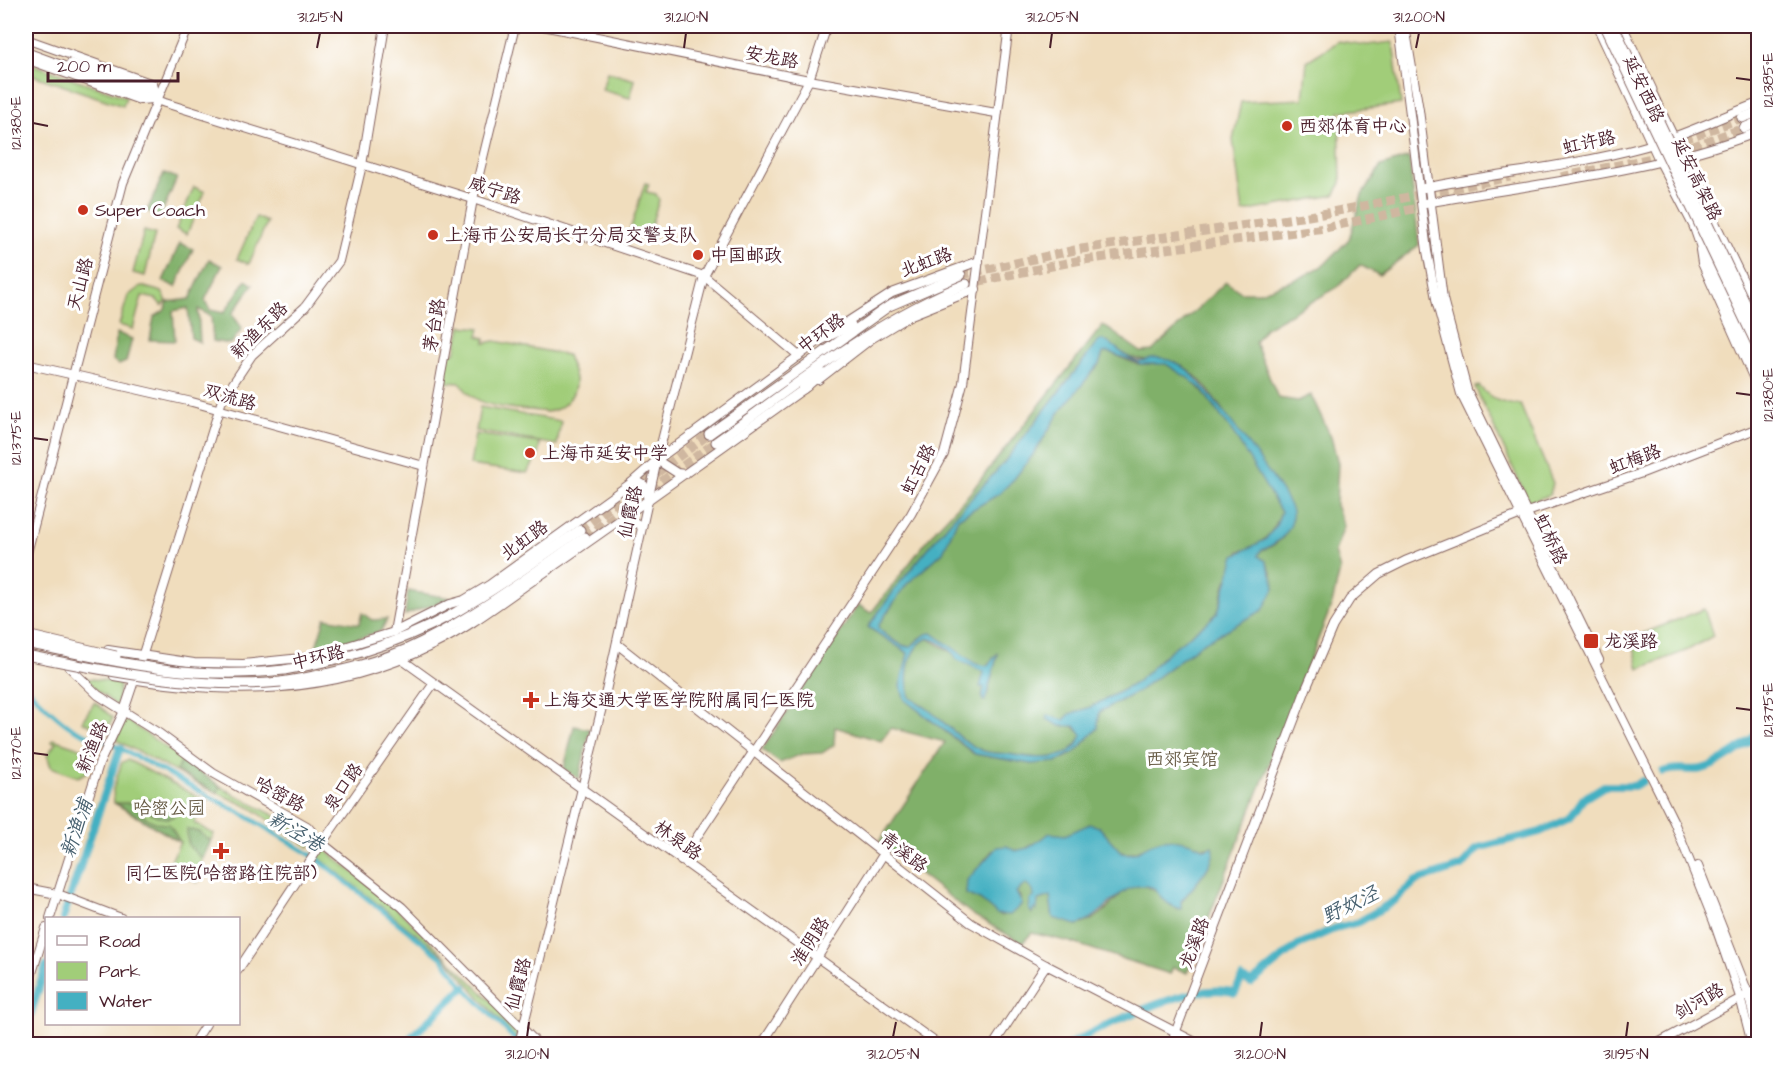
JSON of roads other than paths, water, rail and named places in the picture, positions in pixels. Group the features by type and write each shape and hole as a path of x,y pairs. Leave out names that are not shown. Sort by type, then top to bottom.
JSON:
{"highway":[{"name":"延安高架路","path":"1605,26 1758,348"},
{"name":"延安高架路","path":"1620,26 1758,330"},
{"path":"1620,26 1652,90"},
{"path":"1758,112 1743,123 1758,122"},
{"path":"1695,229 1703,252 1758,369"},
{"name":"中环路","path":"709,434 883,310 961,275"},
{"name":"中环路","path":"716,442 858,340 928,299 966,284"},
{"path":"819,341 883,310"},
{"path":"803,389 858,340"},
{"name":"中环路","path":"26,644 142,667 182,672 264,672 316,665 374,649 413,633 472,603 583,534 477,612 420,643 376,660 318,676 259,684 188,681 82,666 55,666 26,658"},
{"path":"420,643 484,614"},
{"path":"26,634 151,663 264,672"}],"main road":[{"name":"虹桥路","path":"1399,26 1443,299 1467,390 1525,513 1666,796 1721,920 1758,1035"},
{"name":"虹桥路","path":"1405,26 1419,110 1424,188"},
{"name":"延安西路","path":"1597,26 1659,160 1758,359"},
{"name":"延安西路","path":"1620,26 1758,311"},
{"name":"虹许路","path":"1424,188 1558,166 1652,144 1758,104"},
{"name":"虹许路","path":"1426,202 1591,175 1681,155 1758,132"},
{"path":"1695,229 1702,262 1758,388"},
{"name":"北虹路","path":"26,634 142,657 194,663 243,664 311,657 394,633 472,595 633,481 657,460"},
{"path":"26,658 135,680 206,690 275,689 346,677 433,646 484,614 648,500 644,485 633,481"},
{"path":"626,516 642,527"},
{"name":"剑河路","path":"1656,1044 1758,989"},
{"name":"虹桥路","path":"1744,995 1752,1044"}],"street":[{"name":"天山路","path":"26,557 123,183 188,26"},
{"name":"新渔东路","path":"142,657 219,410 241,368 305,307 339,261 362,165 386,26"},
{"name":"茅台路","path":"394,633 473,199 515,26"},
{"name":"安龙路","path":"543,26 809,80 996,113"},
{"name":"仙霞路","path":"519,1044 617,644 657,460 704,276 809,80 827,26"},
{"name":"虹古路","path":"681,861 912,514 937,469 958,411 976,289 996,113 1009,26"},
{"path":"26,39 153,84 157,99"},
{"path":"26,46 77,67"},
{"path":"26,51 77,67"},
{"name":"威宁路","path":"26,59 140,100 157,99 473,199 704,276 799,356"},
{"name":"威宁路","path":"77,67 151,90 157,99"},
{"name":"北虹路","path":"657,460 844,321 886,296 979,261"},
{"path":"648,500 871,339 911,315 976,289"},
{"name":"双流路","path":"26,364 219,410 424,466"},
{"name":"虹梅路","path":"1525,513 1758,428"},
{"path":"657,460 677,473 685,474"},
{"name":"龙溪路","path":"1172,1044 1306,689 1333,626 1350,599 1379,574 1405,561 1525,513"},
{"name":"青溪路","path":"617,644 972,923 1046,965 1199,1044"},
{"name":"新渔路","path":"50,917 60,895 105,750 124,711 142,657"},
{"name":"林泉路","path":"401,659 938,1044"},
{"name":"哈密路","path":"68,666 87,686 213,773 307,826 321,844 402,907 538,1044"},
{"name":"泉口路","path":"240,967 310,860 434,683"},
{"name":"淮阴路","path":"762,1044 883,855"},
{"path":"26,888 60,895 118,917"},
{"path":"26,992 45,931"},
{"path":"994,1044 1046,965"},
{"path":"193,1044 205,1025"}],"water":[{"path":"1102,340 1107,342 1127,357 1137,361 1160,358 1185,368 1244,438 1277,484 1292,512 1292,519 1283,536 1260,551 1258,556 1266,561 1274,582 1274,589 1263,610 1201,644 1137,692 1099,712 1098,728 1075,752 1056,762 1031,764 975,754 905,700 900,686 908,653 868,627 898,585 949,523 1002,465 1098,342","holes":["1108,352 1141,364 1166,364 1201,389 1234,434 1281,512 1276,526 1265,540 1235,555 1218,612 1167,653 1136,683 1091,707 1070,714 1064,720 1047,715 1047,719 1060,726 1075,726 1082,735 1069,752 1060,756 1039,758 984,751 971,745 910,698 907,682 909,664 915,649 928,638 932,639 949,649 956,659 984,672 980,687 984,687 982,700 985,701 998,653 987,666 976,664 932,633 926,634 910,647 901,645 888,637 878,628 879,624 907,584 943,552 958,518 999,494 1014,479 1035,452 1061,410 1099,364 1103,353"]},
{"path":"1090,824 1099,827 1122,853 1135,852 1153,843 1166,840 1186,842 1205,849 1213,846 1214,852 1203,875 1181,901 1181,909 1166,901 1154,888 1142,886 1123,892 1088,921 1077,925 1053,918 1050,896 1038,900 1037,911 1034,908 1032,913 1029,910 1030,900 1034,897 1033,891 1026,884 1016,892 1022,904 1010,915 997,914 980,900 966,894 967,880 997,847 1007,846 1015,851 1028,848 1050,833 1065,835"}],"waterway":[{"name":"新泾港","path":"26,687 65,724 83,734 120,748 246,816 316,858 442,958 464,987 519,1044"},
{"name":"野奴泾","path":"1663,772 1673,769 1697,770 1708,767 1740,748 1758,732"},
{"name":"新渔浦","path":"63,917 120,748"},
{"name":"野奴泾","path":"1070,1044 1128,1016 1176,998 1219,990 1235,993 1242,978 1251,983 1298,945 1336,928 1359,922 1394,901 1416,881 1462,866 1478,848 1540,832 1570,818 1583,799 1604,786 1634,786 1643,781"},
{"name":"新渔浦","path":"26,1029 45,969"},
{"path":"404,1044 464,987"}],"tunnel":[{"path":"1671,144 1742,118"},
{"path":"1561,177 1671,154 1744,128"},
{"path":"961,275 1075,250 1322,214 1510,177"},
{"path":"966,284 1076,261 1325,228 1427,206"},
{"path":"580,530 709,434"},
{"path":"585,537 716,442"}],"place":[{"name":"西郊体育中心","path":"1287,126"},
{"name":"Super Coach","path":"83,210"},
{"name":"上海市公安局长宁分局交警支队","path":"433,235"},
{"name":"中国邮政","path":"698,255"},
{"name":"上海市延安中学","path":"530,453"},
{"name":"龙溪路","path":"1591,641"},
{"name":"上海交通大学医学院附属同仁医院","path":"531,700"},
{"name":"同仁医院(哈密路住院部)","path":"221,851"}],"park label":[{"name":"西郊宾馆","path":"1182,759"},
{"name":"哈密公园","path":"169,808"}]}
